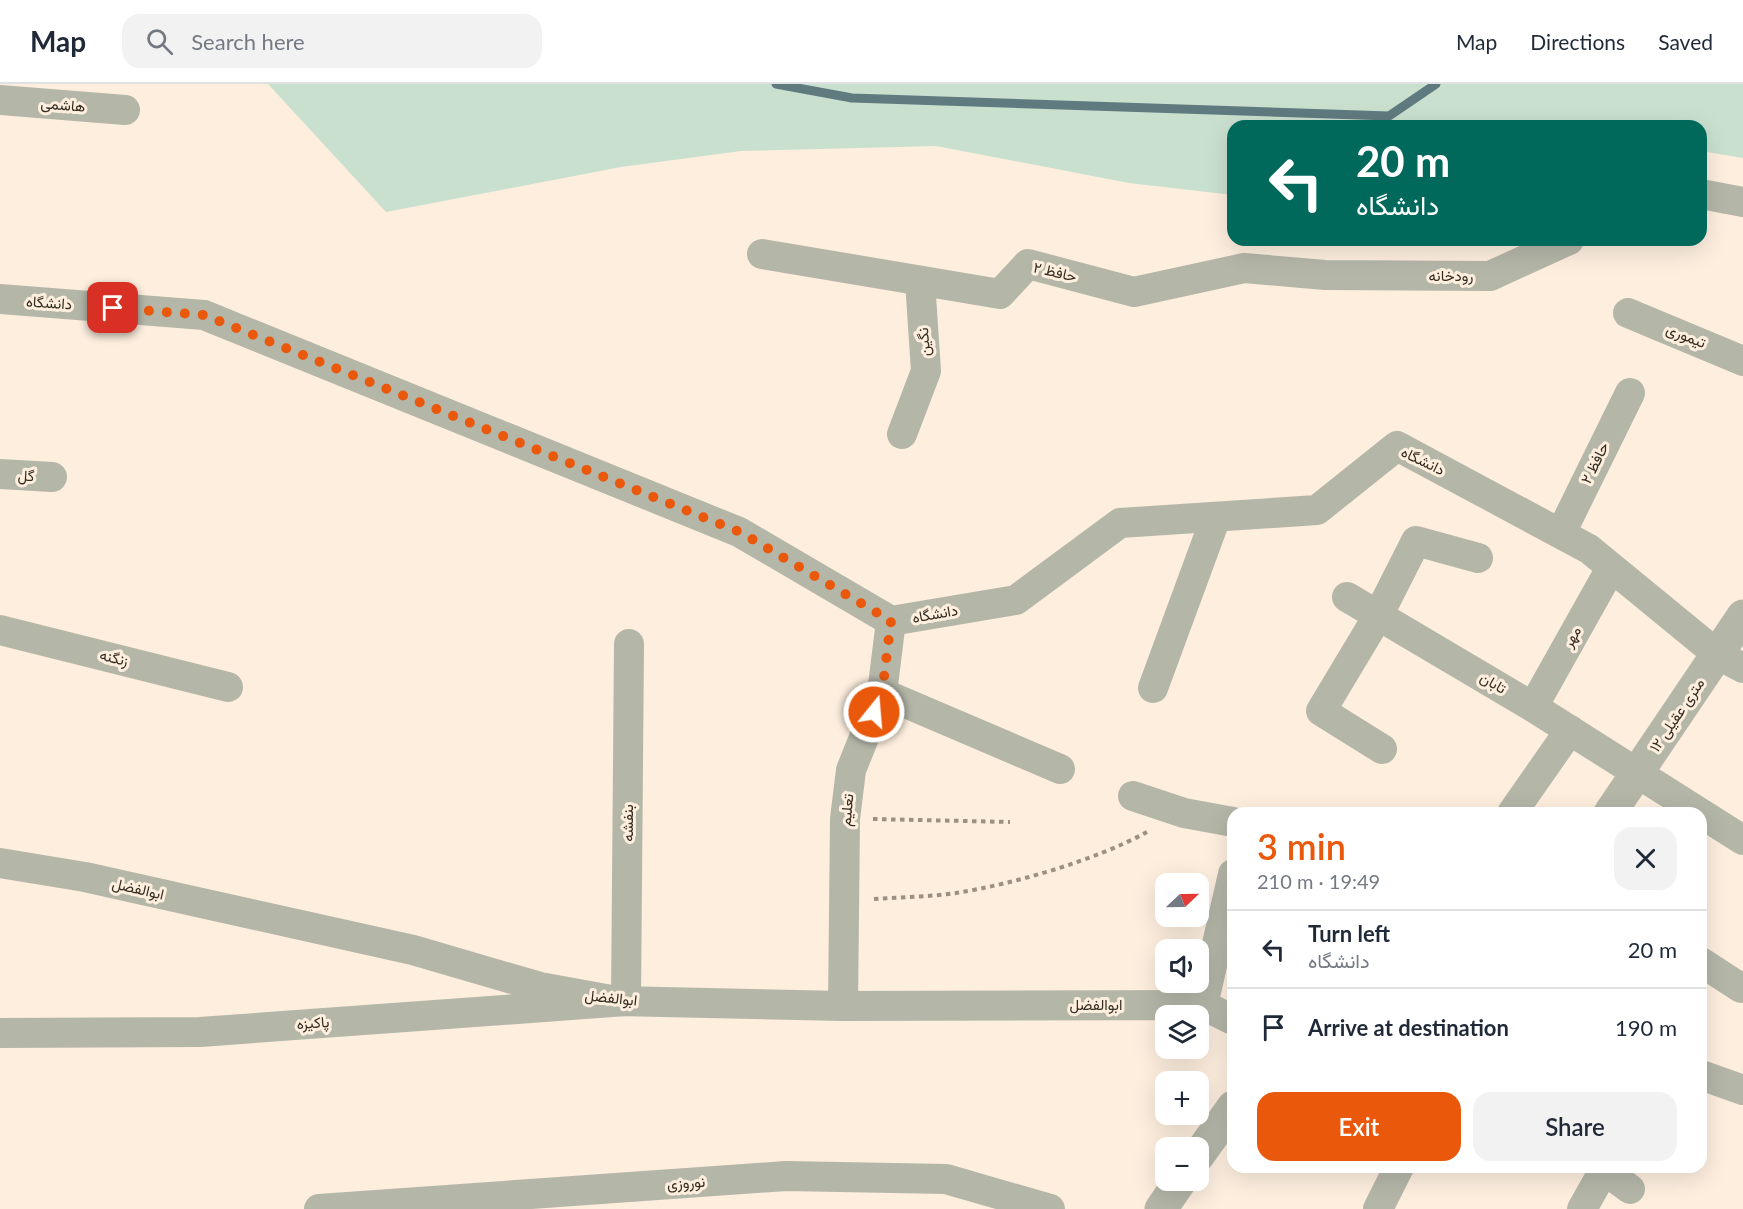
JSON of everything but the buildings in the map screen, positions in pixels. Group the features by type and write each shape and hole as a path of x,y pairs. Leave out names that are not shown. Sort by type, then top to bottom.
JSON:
{"street":[{"name":"هاشمی","path":"0,100 125,110"},
{"path":"1707,195 1743,202"},
{"name":"رودخانه","path":"1325,275 1490,276 1556,246"},
{"name":"حافظ ۲","path":"762,254 1000,294 1028,264 1134,292 1244,268 1325,275"},
{"name":"نگین","path":"902,434 926,371 920,281"},
{"name":"دانشگاه","path":"0,299 204,315 740,532 891,621 1016,600 1120,523 1317,510 1397,446 1589,549 1730,661"},
{"name":"تیموری","path":"1628,313 1743,361"},
{"name":"حافظ ۲","path":"1560,533 1630,393"},
{"name":"گل","path":"0,474 52,477"},
{"path":"1153,688 1216,517"},
{"path":"1382,749 1321,711 1378,616 1416,541 1478,558"},
{"name":"مهر","path":"1533,707 1611,567"},
{"name":"تابان","path":"1347,597 1533,707 1691,807"},
{"name":"۱۲ متری عقیلی","path":"1614,807 1638,773 1730,661 1743,616"},
{"name":"تعلیم","path":"843,1006 845,819 851,770 882,693 891,621"},
{"name":"زنگنه","path":"0,630 228,687"},
{"name":"بنفشه","path":"626,1001 629,644"},
{"path":"882,693 1060,769"},
{"path":"1516,807 1570,730"},
{"path":"1133,796 1184,813 1227,821"},
{"name":"تابان","path":"1707,817 1743,840"},
{"name":"ابوالفضل","path":"0,863 86,877 413,950 540,987 626,1001 843,1006 1155,1005"},
{"path":"1203,1005 1227,900"},
{"path":"1707,966 1741,988"},
{"name":"پاکیزه","path":"0,1033 200,1032 626,1001"},
{"name":"ابوالفضل","path":"1209,1008 1227,1017"},
{"path":"1707,1077 1743,1090"},
{"path":"1209,1141 1227,1115"},
{"path":"1378,1209 1396,1173"},
{"path":"1582,1209 1600,1173"},
{"path":"1608,1173 1630,1189"},
{"name":"نوروزی","path":"320,1209 786,1176 946,1179 1050,1209"},
{"path":"1161,1209 1173,1191"}],"path":[{"path":"843,902 956,893 1038,874 1131,841 1184,813"},
{"path":"845,819 1010,822"}],"green space":[{"path":"268,84 1743,84 1743,158 1707,152 1707,120 1227,120 1227,194 1129,183 936,146 741,151 621,167 386,212"}],"waterway":[{"path":"776,84 852,98 1389,116 1436,84"}],"route":[{"path":"113,308 204,315 740,532 891,621 882,693 874,712"}]}
